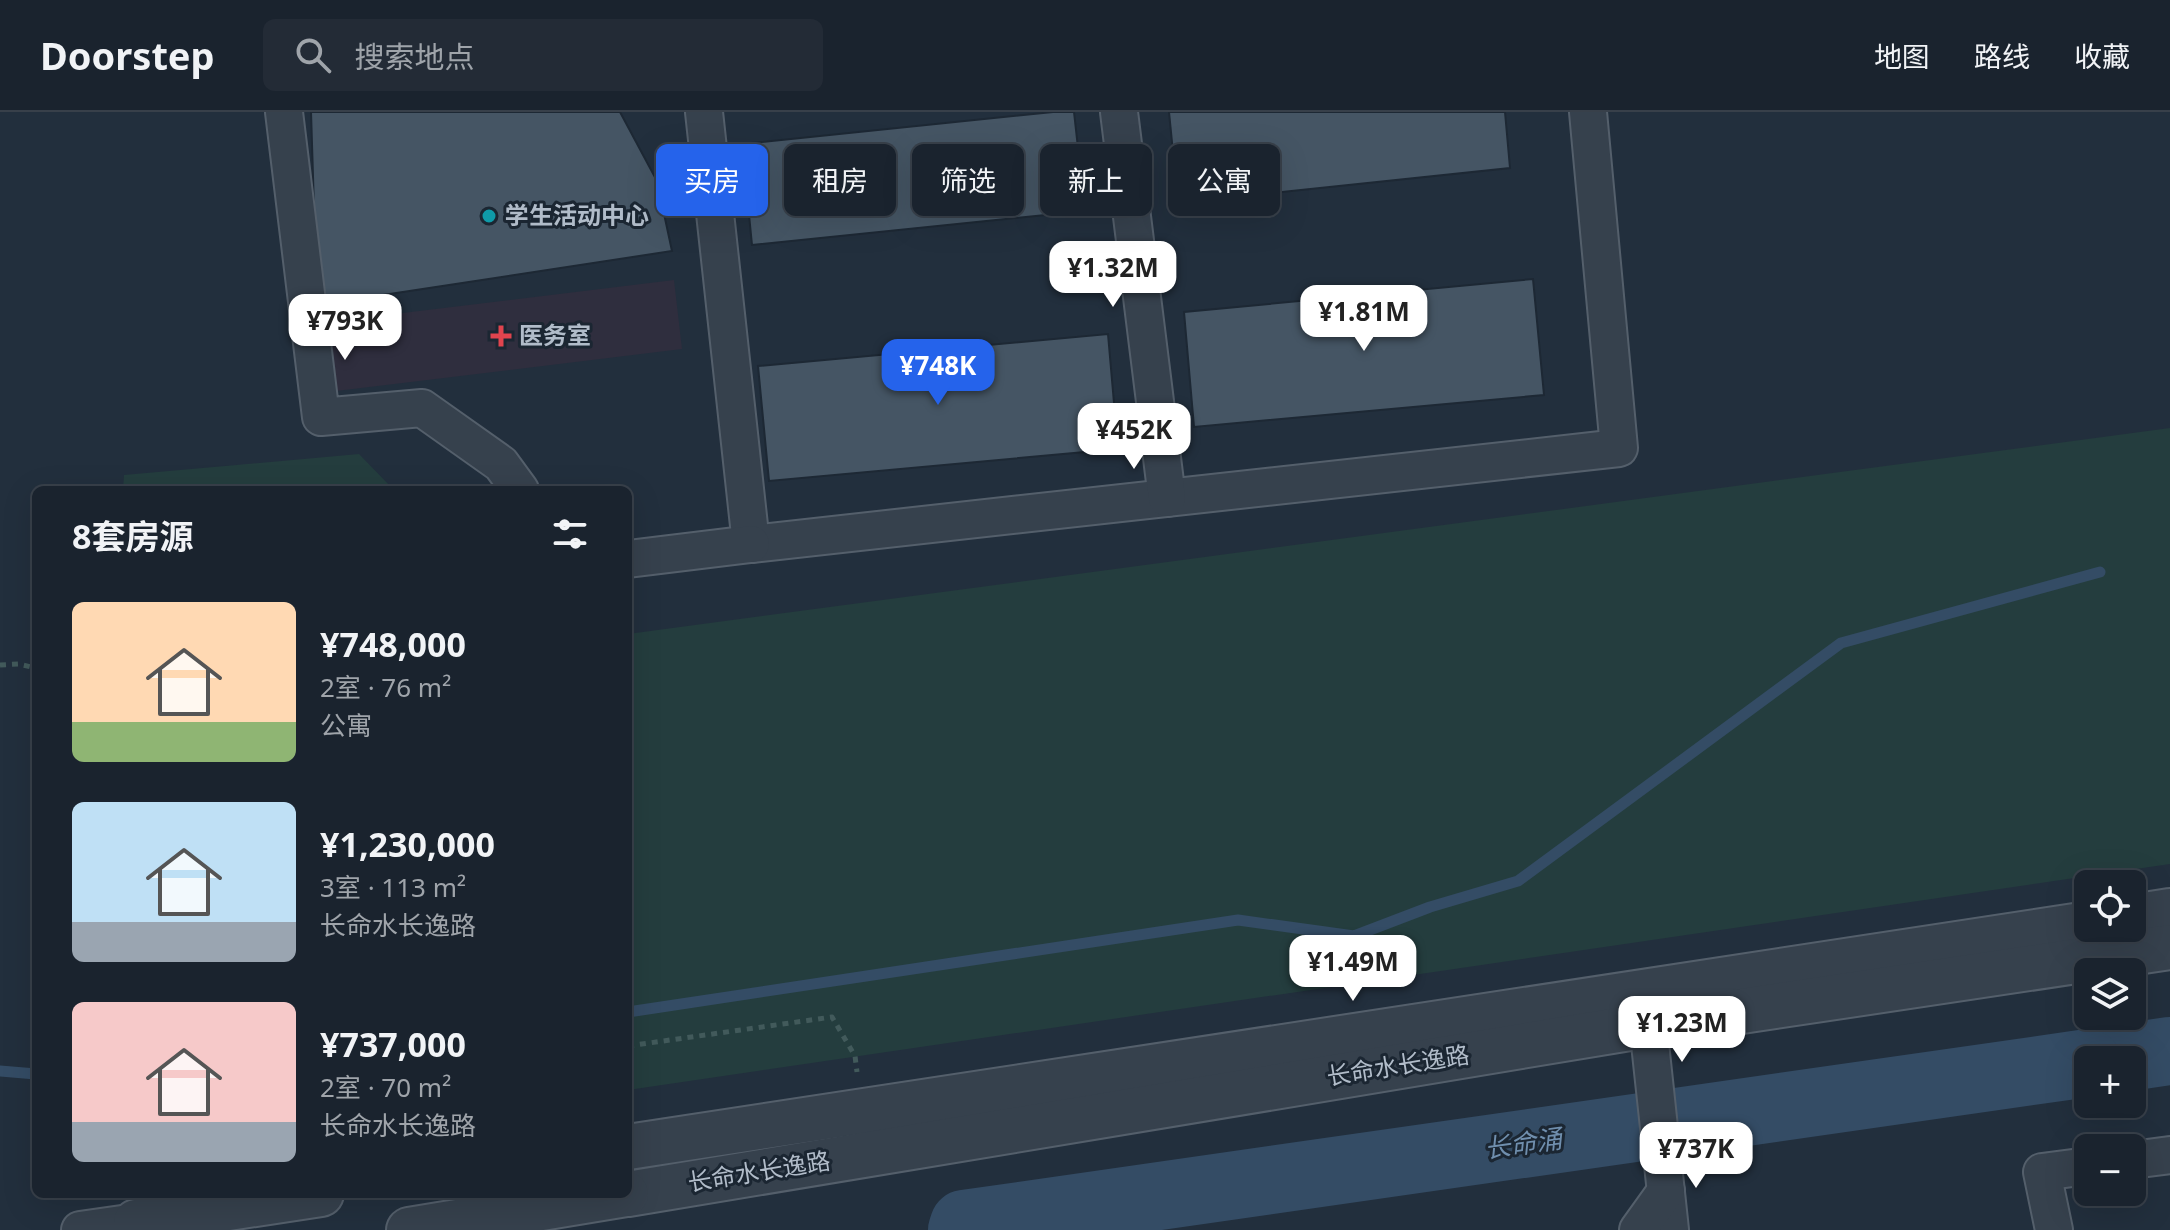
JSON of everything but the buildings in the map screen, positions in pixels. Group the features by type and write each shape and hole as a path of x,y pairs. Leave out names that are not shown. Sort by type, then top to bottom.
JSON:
{"street":[{"path":"284,112 321,417 422,408 501,464 517,486"},
{"path":"704,112 751,544"},
{"path":"1119,112 1167,498"},
{"path":"632,559 1619,448 1588,112"},
{"path":"2146,915 2170,911"},
{"name":"长命水长逸路","path":"632,1146 2074,926"},
{"name":"长命水长逸路","path":"632,1193 1648,1025 2170,947"},
{"path":"1648,1025 1670,1230"},
{"path":"2146,1158 2170,1155"},
{"path":"2054,1230 2042,1172 2074,1168"},
{"path":"1638,1230 1665,1174"},
{"path":"80,1230 141,1227 299,1198"},
{"name":"长命水长逸路","path":"409,1230 603,1198"}],"path":[{"path":"0,665 32,667"},
{"path":"632,1045 832,1017 855,1056 862,1112"}],"shaded area":[{"name":"医务室","path":"674,280 682,349 328,392 320,323"}],"green space":[{"path":"2170,428 2170,864 2129,870 2074,870 2074,878 632,1089 632,633"},
{"path":"359,454 390,486 123,486 124,475"}],"waterway":[{"path":"632,1011 1238,920 1354,936 1430,907 1518,881 1841,643 2100,572"},
{"name":"长命涌","path":"2146,1054 2170,1051"},
{"name":"长命涌","path":"962,1230 964,1224 2074,1065"},
{"path":"0,1071 32,1074"}],"place":[{"name":"学生活动中心","path":"489,216"},
{"name":"医务室","path":"501,336"}]}
